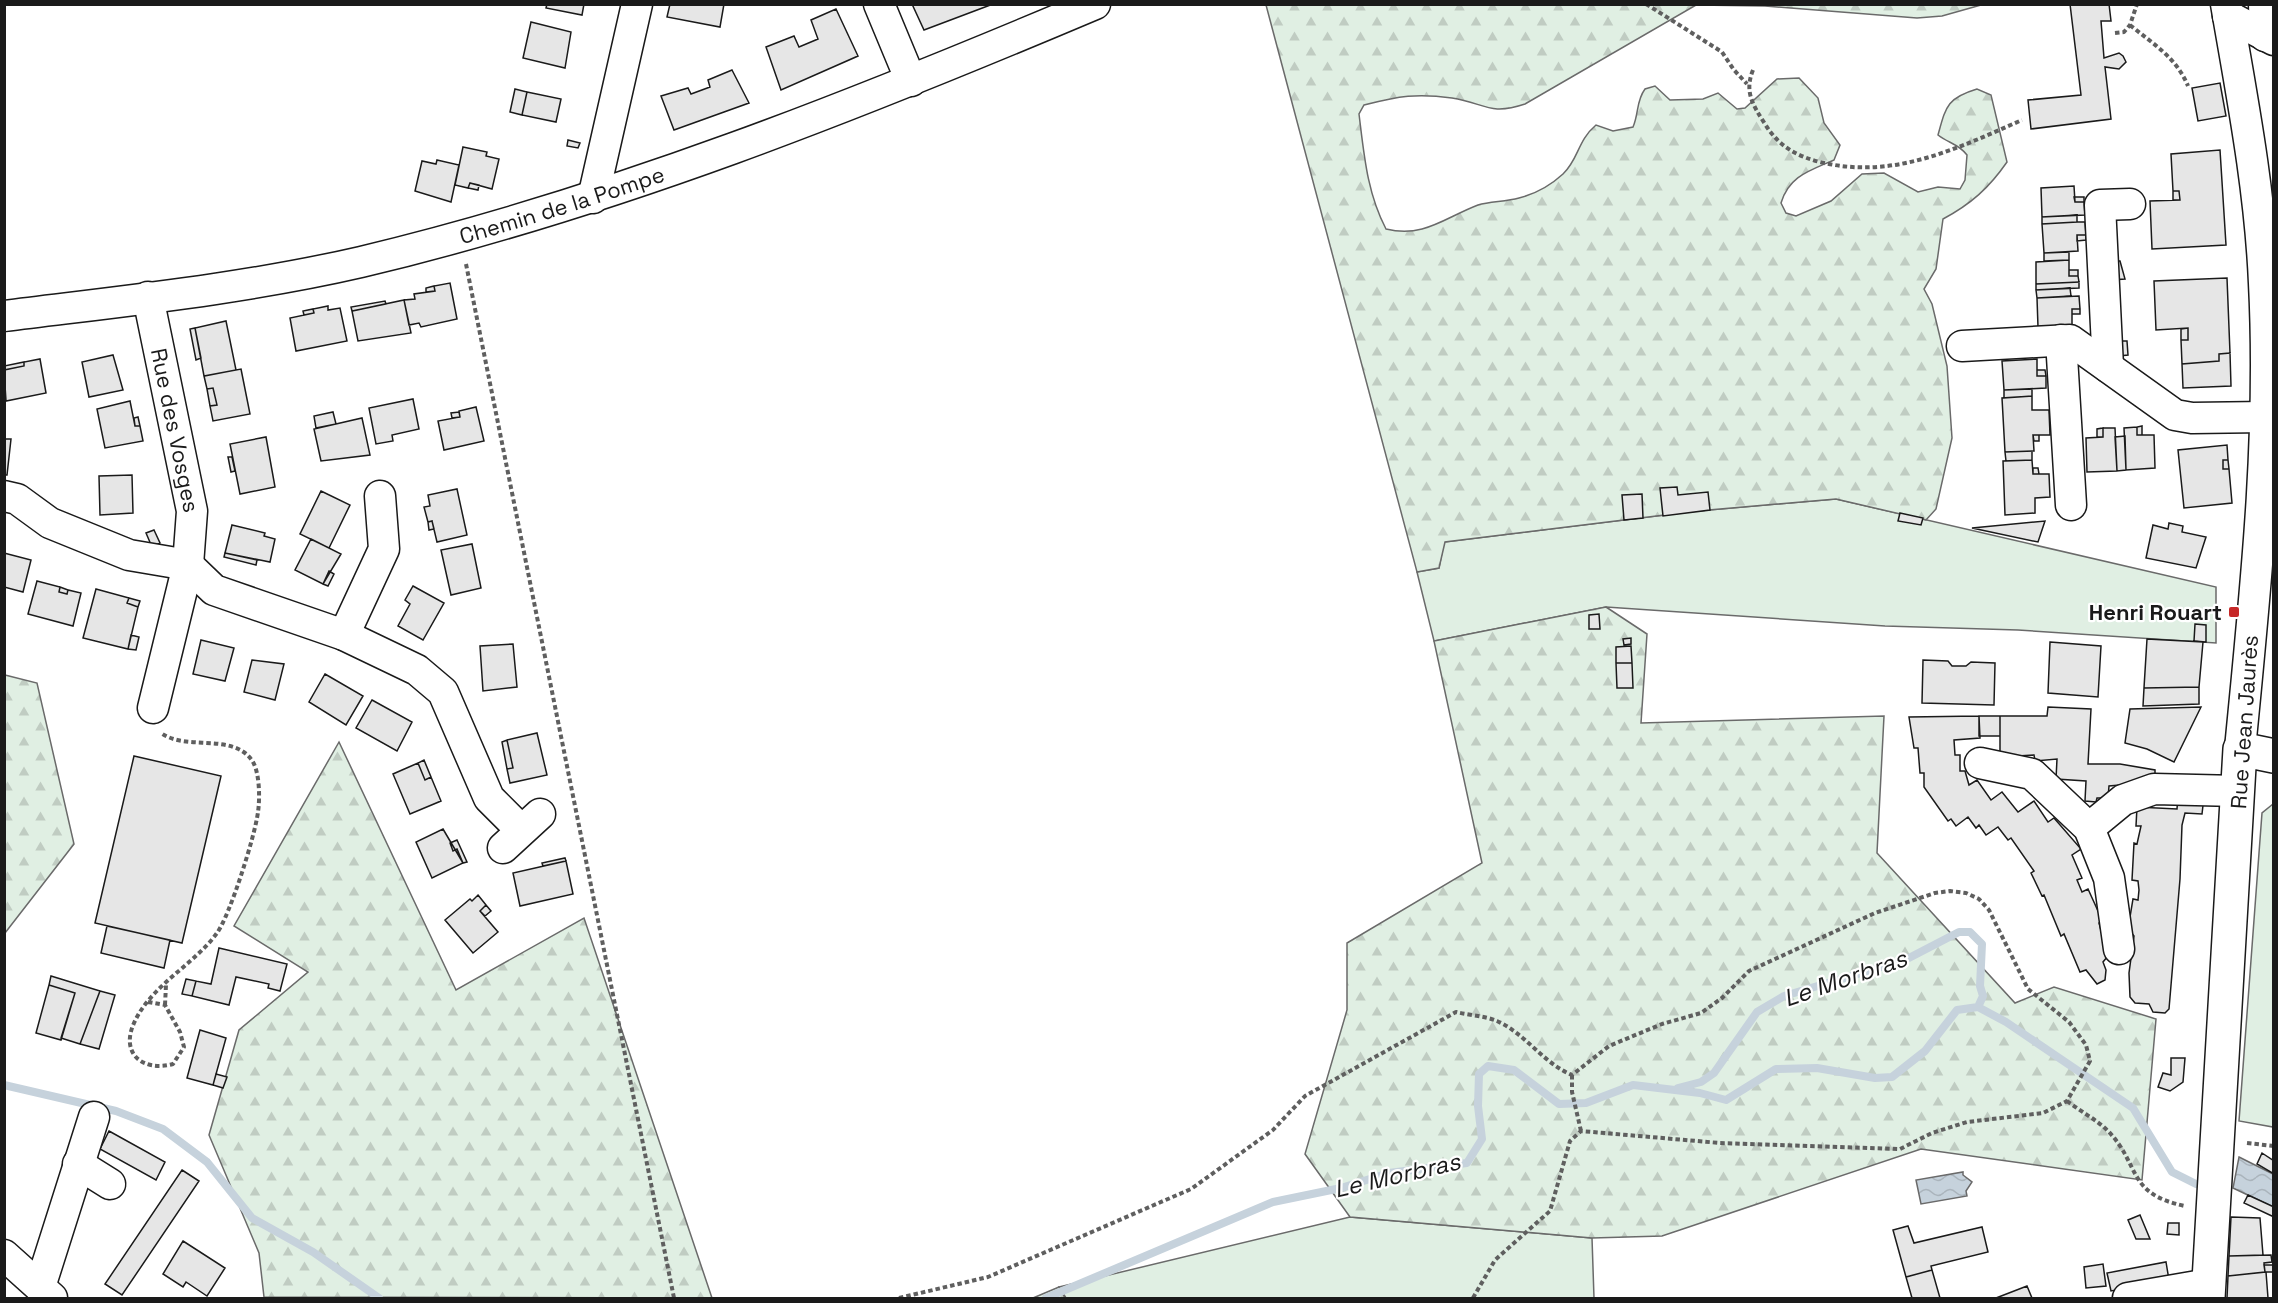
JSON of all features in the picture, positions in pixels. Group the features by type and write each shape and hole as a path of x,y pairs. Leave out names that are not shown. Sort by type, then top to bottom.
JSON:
{"main road":[{"path":"2240,749 2274,756"},
{"name":"Rue Jean Jaurès","path":"2209,1291 2240,749"}],"street":[{"path":"594,198 637,4"},
{"path":"879,4 911,81"},
{"path":"2264,4 2269,38"},
{"name":"Chemin de la Pompe","path":"4,316 236,286 358,262 461,237 594,198 911,81 1092,5"},
{"path":"2227,10 2269,38"},
{"name":"Rue Jean Jaurès","path":"2227,10 2253,155 2259,211 2264,284 2268,434 2240,749"},
{"path":"2108,367 2100,205 2130,204"},
{"name":"Rue des Vosges","path":"148,297 192,510 188,565 153,708"},
{"path":"2061,340 2072,505"},
{"path":"1962,346 2070,340 2175,415 2268,434"},
{"path":"4,496 17,499 50,523 129,555 188,565 214,590 344,635 417,670 443,692 489,798 521,830"},
{"path":"344,635 384,549 380,496"},
{"path":"1980,764 2032,774 2089,828 2109,878 2119,949"},
{"path":"2089,828 2123,800 2154,789 2238,791"},
{"path":"4,1255 46,1293 78,1164 94,1117"},
{"path":"78,1164 110,1184"},
{"path":"2128,1299 2209,1291"}],"path":[{"path":"1646,4 1722,52 1747,84 1750,100 1783,148 1811,160 1840,166 1874,168 1922,160 1956,149 2022,120"},
{"path":"2115,33 2124,32 2130,25 2137,4"},
{"path":"2130,25 2169,56 2180,69 2188,86"},
{"path":"1747,84 1753,70"},
{"path":"461,237 674,1299"},
{"path":"153,708 152,726 165,736 194,743 218,744 249,757 256,767 258,798 258,812 236,887 218,933 167,983 148,1002 135,1020 129,1036 131,1049 138,1059 148,1065 162,1067 173,1064 184,1047 180,1032 165,1005 167,983"},
{"path":"1473,1299 1495,1260 1550,1211 1570,1142 1581,1131 1720,1143 1900,1149 1932,1133 1958,1125 2006,1116 2043,1113 2067,1101 2090,1061 2086,1045 2069,1022 2028,989 1989,910 1978,899 1966,893 1950,891 1935,893 1875,913 1749,971 1722,998 1701,1012 1662,1024 1609,1046 1572,1076"},
{"path":"148,1002 165,1005"},
{"path":"899,1299 988,1277 1191,1189 1273,1130 1305,1096 1456,1012 1497,1021 1515,1033 1554,1068 1572,1076"},
{"path":"1572,1076 1572,1092 1581,1131"},
{"path":"2067,1101 2108,1131 2134,1173 2149,1192 2156,1198 2183,1205"}],"green space":[{"path":"1266,5 1696,5 1525,104 1495,109 1452,98 1418,96 1364,105 1359,114 1370,187 1386,229 1399,231 1423,229 1478,205 1519,198 1542,189 1568,168 1585,137 1596,125 1613,131 1633,127 1642,94 1645,89 1655,86 1670,100 1703,99 1718,93 1737,109 1745,108 1777,79 1799,78 1818,98 1824,123 1840,145 1834,160 1801,176 1789,186 1781,203 1786,213 1796,216 1831,201 1862,174 1884,173 1918,192 1938,187 1960,189 1965,180 1967,155 1938,135 1943,117 1949,104 1967,92 1977,89 1991,95 2007,162 1979,195 1943,219 1936,269 1924,289 1932,304 1947,366 1952,438 1936,509 1926,520 1836,499 1697,511 1445,542 1439,568 1417,572"},
{"path":"1696,5 1981,5 1942,16 1917,18 1765,6"},
{"path":"1836,499 2216,587 2216,643 2018,630 1885,626 1606,607 1434,641 1417,572 1439,568 1444,542 1697,511"},
{"path":"1606,607 1647,634 1641,723 1884,716 1877,853 2015,1003 2054,987 2156,1019 2142,1180 1921,1149 1662,1236 1592,1238 1350,1217 1305,1154 1347,1010 1347,943 1482,863 1434,641"},
{"path":"5,675 37,683 74,844 5,933"},
{"path":"339,742 456,990 584,918 712,1298 264,1297 259,1253 209,1135 239,1030 308,972 234,926"},
{"path":"2273,804 2273,1127 2239,1121 2262,813"},
{"path":"1350,1217 1592,1238 1594,1298 1066,1298 1059,1287"},
{"path":"1059,1287 1065,1298 1033,1298"}],"water":[{"path":"2239,1157 2273,1174 2273,1207 2233,1188"},
{"path":"1963,1172 1963,1175 1972,1182 1966,1191 1967,1196 1921,1204 1916,1180"}],"building":[{"path":"547,4 584,4 582,15 546,8"},
{"path":"670,4 724,4 720,27 667,17"},
{"path":"912,4 993,4 924,30"},
{"path":"2070,4 2109,4 2111,21 2101,21 2104,58 2119,53 2126,62 2119,69 2105,67 2111,119 2031,129 2028,100 2081,95"},
{"path":"836,9 858,56 781,90 766,47 794,36 799,47 818,39 811,20"},
{"path":"531,22 571,32 565,68 523,58"},
{"path":"732,70 749,103 674,130 661,96 688,88 691,94 710,87 708,80"},
{"path":"2220,83 2226,116 2198,121 2192,88"},
{"path":"515,89 527,92 522,115 510,112"},
{"path":"527,92 561,99 556,122 522,115"},
{"path":"568,140 580,143 578,148 567,146"},
{"path":"463,147 487,152 486,156 499,159 492,189 470,183 468,188 455,185"},
{"path":"2220,150 2226,245 2152,249 2150,201 2180,200 2179,191 2173,191 2171,154"},
{"path":"437,160 459,165 451,202 415,191 422,161 436,164"},
{"path":"470,183 479,185 478,190 468,188"},
{"path":"2074,186 2075,202 2084,202 2085,215 2042,217 2041,188"},
{"path":"2173,191 2179,191 2180,200 2173,200"},
{"path":"2074,197 2084,197 2084,202 2075,202"},
{"path":"2077,215 2077,222 2042,224 2042,217"},
{"path":"2085,222 2086,235 2077,235 2078,251 2044,253 2042,224"},
{"path":"2077,235 2086,235 2086,240 2077,241"},
{"path":"2069,252 2069,260 2044,261 2044,253"},
{"path":"2069,260 2069,276 2078,276 2079,282 2036,284 2036,262"},
{"path":"2110,261 2120,261 2125,279 2111,280"},
{"path":"2069,270 2078,270 2078,276 2069,276"},
{"path":"2227,278 2230,353 2219,354 2219,361 2182,364 2181,340 2188,340 2188,328 2156,330 2154,281"},
{"path":"2079,282 2079,288 2036,290 2036,284"},
{"path":"450,283 457,319 421,327 419,323 409,325 404,300 415,299 414,294 435,291 434,286"},
{"path":"434,286 435,291 426,292 426,288"},
{"path":"2070,288 2071,296 2037,298 2036,290"},
{"path":"2079,296 2080,309 2072,309 2072,325 2038,327 2037,298"},
{"path":"404,300 411,333 358,341 352,311"},
{"path":"385,301 386,304 352,311 351,307"},
{"path":"328,306 328,310 340,308 347,341 296,351 290,318 314,313 313,309"},
{"path":"313,309 314,313 304,315 303,311"},
{"path":"2072,309 2080,309 2080,314 2072,314"},
{"path":"226,321 236,370 204,376 195,328"},
{"path":"195,328 201,358 196,360 190,329"},
{"path":"2188,328 2188,340 2181,340 2181,329"},
{"path":"2119,341 2127,341 2128,355 2119,356"},
{"path":"2230,353 2231,386 2183,388 2182,364 2219,361 2219,354"},
{"path":"113,355 123,390 89,397 82,362"},
{"path":"40,359 46,393 6,401 4,370 24,366 24,362"},
{"path":"2037,359 2037,376 2046,376 2046,388 2004,390 2002,361"},
{"path":"24,362 24,366 4,370 4,366"},
{"path":"241,369 250,414 213,421 210,406 217,405 213,388 207,389 204,376"},
{"path":"2037,370 2045,370 2046,376 2037,376"},
{"path":"213,388 217,405 210,406 207,389"},
{"path":"2032,389 2032,396 2004,398 2004,390"},
{"path":"2032,396 2032,410 2049,410 2050,435 2033,435 2034,451 2005,452 2002,398"},
{"path":"413,399 419,429 392,435 393,441 376,444 369,408"},
{"path":"130,401 135,426 140,426 143,441 105,448 97,409"},
{"path":"476,407 484,441 444,450 438,421 460,417 459,411"},
{"path":"333,412 336,424 316,428 314,416"},
{"path":"459,412 460,417 452,418 451,413"},
{"path":"138,417 140,426 135,426 134,418"},
{"path":"362,418 370,455 321,461 314,429"},
{"path":"2142,426 2142,435 2137,435 2137,427"},
{"path":"2137,427 2137,435 2154,435 2155,468 2126,470 2124,428"},
{"path":"2103,428 2115,428 2117,471 2087,472 2086,438 2103,437"},
{"path":"2103,428 2103,437 2097,437 2097,429"},
{"path":"2033,435 2039,435 2039,441 2034,441"},
{"path":"2125,436 2126,470 2117,471 2115,437"},
{"path":"266,437 275,487 240,494 230,444"},
{"path":"4,439 11,439 7,475 4,475"},
{"path":"2227,445 2228,460 2223,460 2223,469 2229,469 2232,503 2184,508 2178,450"},
{"path":"2032,451 2032,460 2006,461 2005,452"},
{"path":"228,457 232,457 235,471 231,472"},
{"path":"2032,460 2033,474 2049,474 2050,497 2035,498 2035,513 2005,515 2003,461"},
{"path":"2223,460 2228,460 2229,469 2223,469"},
{"path":"2033,468 2038,468 2039,474 2033,474"},
{"path":"132,475 133,513 100,515 99,476"},
{"path":"1677,487 1678,495 1708,492 1710,510 1663,516 1660,488"},
{"path":"457,489 467,535 437,542 432,521 428,522 424,507 430,506 428,495"},
{"path":"321,491 350,505 329,548 300,534"},
{"path":"1642,494 1643,518 1624,520 1622,495"},
{"path":"1900,513 1923,518 1921,525 1898,521"},
{"path":"432,521 434,529 429,530 428,522"},
{"path":"2045,521 2038,542 1972,528"},
{"path":"2169,523 2183,526 2182,532 2206,537 2196,568 2146,558 2153,525 2168,529"},
{"path":"232,525 265,533 264,536 275,539 270,562 225,553"},
{"path":"154,530 160,543 152,547 146,533"},
{"path":"311,539 341,554 323,584 295,570"},
{"path":"472,544 481,588 451,595 441,550"},
{"path":"4,553 31,560 23,592 4,587"},
{"path":"225,553 257,560 256,565 224,557"},
{"path":"329,571 334,574 328,586 323,584"},
{"path":"37,581 60,587 59,592 67,594 68,590 81,593 73,626 28,614"},
{"path":"413,586 444,603 423,640 398,626 410,604 405,600"},
{"path":"60,587 68,590 67,594 59,592"},
{"path":"96,589 129,598 127,603 138,607 128,649 83,638"},
{"path":"129,598 140,601 138,607 127,603"},
{"path":"1599,614 1600,629 1589,629 1589,615"},
{"path":"2195,624 2206,625 2206,642 2194,641"},
{"path":"131,635 139,637 136,650 128,649"},
{"path":"1631,638 1631,644 1624,645 1623,639"},
{"path":"2147,639 2203,642 2199,687 2144,688"},
{"path":"201,640 234,648 225,681 193,674"},
{"path":"2050,642 2101,646 2098,697 2048,693"},
{"path":"513,644 517,687 483,691 480,646"},
{"path":"1631,646 1632,663 1616,663 1616,647"},
{"path":"252,660 284,664 275,700 244,692"},
{"path":"1923,660 1948,661 1952,666 1966,666 1971,662 1995,663 1994,705 1922,703"},
{"path":"1616,663 1632,663 1633,688 1617,688"},
{"path":"325,674 363,696 346,725 309,702"},
{"path":"2199,687 2199,704 2143,706 2144,688"},
{"path":"372,700 412,722 397,751 356,728"},
{"path":"2048,707 2091,709 2088,764 2120,764 2155,770 2155,782 2109,786 2108,798 2097,798 2096,802 2085,801 2086,781 2056,779 2057,759 2035,761 2034,755 2000,757 2000,716 2047,716"},
{"path":"2201,707 2174,762 2147,749 2125,743 2130,709"},
{"path":"1979,716 2000,716 2000,736 1979,736"},
{"path":"1979,716 1980,738 1954,740 1955,755 1960,755 1960,771 1965,771 1969,785 1977,780 1991,800 2002,792 2018,812 2034,801 2048,822 2054,818 2081,849 2072,855 2082,878 2077,880 2082,892 2088,889 2103,922 2099,923 2108,956 2103,962 2106,970 2105,980 2097,984 2086,970 2080,972 2064,934 2061,936 2044,895 2042,896 2031,873 2034,871 2011,838 2008,840 1998,827 1986,835 1979,825 1976,828 1968,817 1956,826 1951,819 1948,821 1924,787 1924,773 1920,773 1918,748 1914,748 1909,717"},
{"path":"537,733 547,775 510,783 507,769 513,768 507,740"},
{"path":"507,740 513,768 507,769 502,742"},
{"path":"134,756 221,776 182,943 95,923"},
{"path":"424,760 431,777 425,780 418,763"},
{"path":"418,763 425,780 431,777 441,801 410,814 393,774"},
{"path":"2178,796 2204,797 2202,814 2185,813 2182,825 2180,879 2169,1009 2165,1013 2153,1012 2149,1004 2135,1003 2130,997 2129,973 2134,936 2129,930 2130,917 2133,899 2138,900 2139,890 2138,881 2132,880 2134,843 2137,844 2141,826 2136,826 2137,807 2177,809"},
{"path":"443,829 463,863 432,878 416,842"},
{"path":"457,840 467,862 463,863 457,849 453,851 450,843"},
{"path":"565,858 566,861 543,866 542,863"},
{"path":"566,861 573,894 520,906 513,873"},
{"path":"478,895 486,905 480,911 498,932 473,953 445,920"},
{"path":"486,905 491,911 485,916 480,911"},
{"path":"107,926 170,940 164,968 101,953"},
{"path":"219,948 287,964 280,991 268,988 269,984 236,977 229,1005 192,996 196,981 211,984"},
{"path":"51,976 100,991 80,1044 61,1038 75,993 49,985"},
{"path":"186,979 196,981 192,996 182,994"},
{"path":"49,985 75,993 61,1040 36,1033"},
{"path":"100,991 115,995 99,1049 80,1044"},
{"path":"200,1030 226,1038 213,1085 187,1078"},
{"path":"2171,1058 2185,1058 2183,1082 2170,1091 2158,1087 2163,1073 2171,1075"},
{"path":"216,1074 227,1077 223,1088 213,1085"},
{"path":"109,1131 165,1162 156,1180 100,1149"},
{"path":"2262,1153 2274,1161 2274,1174 2257,1164"},
{"path":"182,1170 199,1181 122,1295 105,1284"},
{"path":"2248,1195 2274,1207 2274,1217 2244,1203"},
{"path":"2140,1215 2150,1239 2136,1239 2128,1220"},
{"path":"2231,1217 2260,1218 2263,1255 2229,1256"},
{"path":"2168,1223 2179,1223 2179,1235 2167,1234"},
{"path":"1908,1226 1914,1243 1982,1227 1988,1252 1931,1266 1932,1270 1906,1277 1893,1230"},
{"path":"183,1241 225,1268 207,1296 186,1282 183,1287 163,1274"},
{"path":"2271,1255 2272,1262 2264,1263 2265,1272 2228,1276 2229,1256"},
{"path":"2166,1262 2169,1280 2111,1291 2107,1273"},
{"path":"2103,1264 2106,1286 2086,1288 2084,1267"},
{"path":"2264,1265 2274,1265 2274,1272 2265,1272"},
{"path":"1932,1270 1940,1298 1912,1298 1906,1277"},
{"path":"2266,1272 2268,1298 2227,1298 2228,1276"},
{"path":"2027,1286 2032,1298 1996,1298"}],"waterway":[{"name":"Le Morbras","path":"1678,1088 1701,1082 1714,1073 1757,1012 1784,996 1905,960 1959,932 1970,932 1982,944 1980,986 1983,996 1978,1007"},
{"name":"Le Morbras","path":"1046,1298 1273,1202 1341,1188 1389,1173 1467,1163 1482,1139 1478,1106 1479,1074 1488,1066 1514,1070 1559,1104 1586,1103 1633,1085 1700,1093 1726,1100 1776,1069 1817,1068 1875,1078 1892,1077 1925,1051 1957,1010 1978,1007 2006,1022 2133,1108 2172,1172 2196,1184"},
{"name":"Le Morbras","path":"4,1085 116,1111 163,1129 207,1162 252,1218 313,1252 379,1298"}],"place":[{"name":"Henri Rouart","path":"2234,612"}]}
